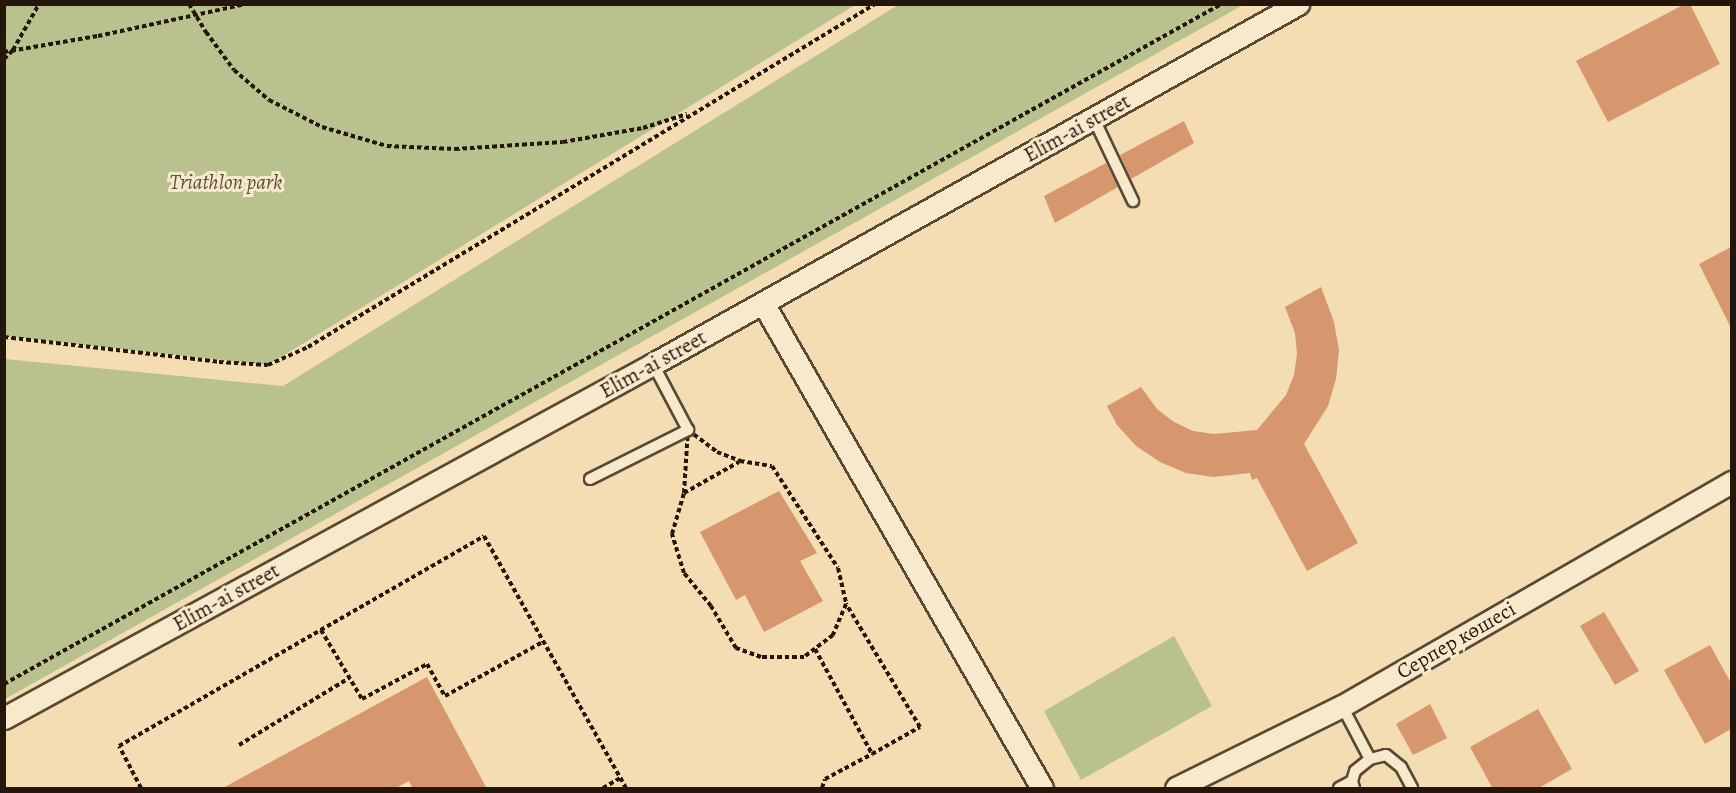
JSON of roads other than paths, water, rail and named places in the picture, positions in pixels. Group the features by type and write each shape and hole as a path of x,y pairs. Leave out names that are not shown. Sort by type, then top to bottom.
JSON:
{"street":[{"name":"Elim-ai street","path":"4,718 653,364 1298,4"},
{"path":"763,303 1042,789"},
{"name":"Серпер көшесі","path":"1176,789 1342,706 1731,482"}],"lane":[{"path":"1094,119 1133,201"},
{"path":"590,479 688,430 653,364"},
{"path":"1342,706 1370,759"},
{"path":"1339,789 1353,785 1355,771 1370,759 1386,755 1401,767 1412,789"}],"park label":[{"name":"Triathlon park","path":"226,182"}]}
